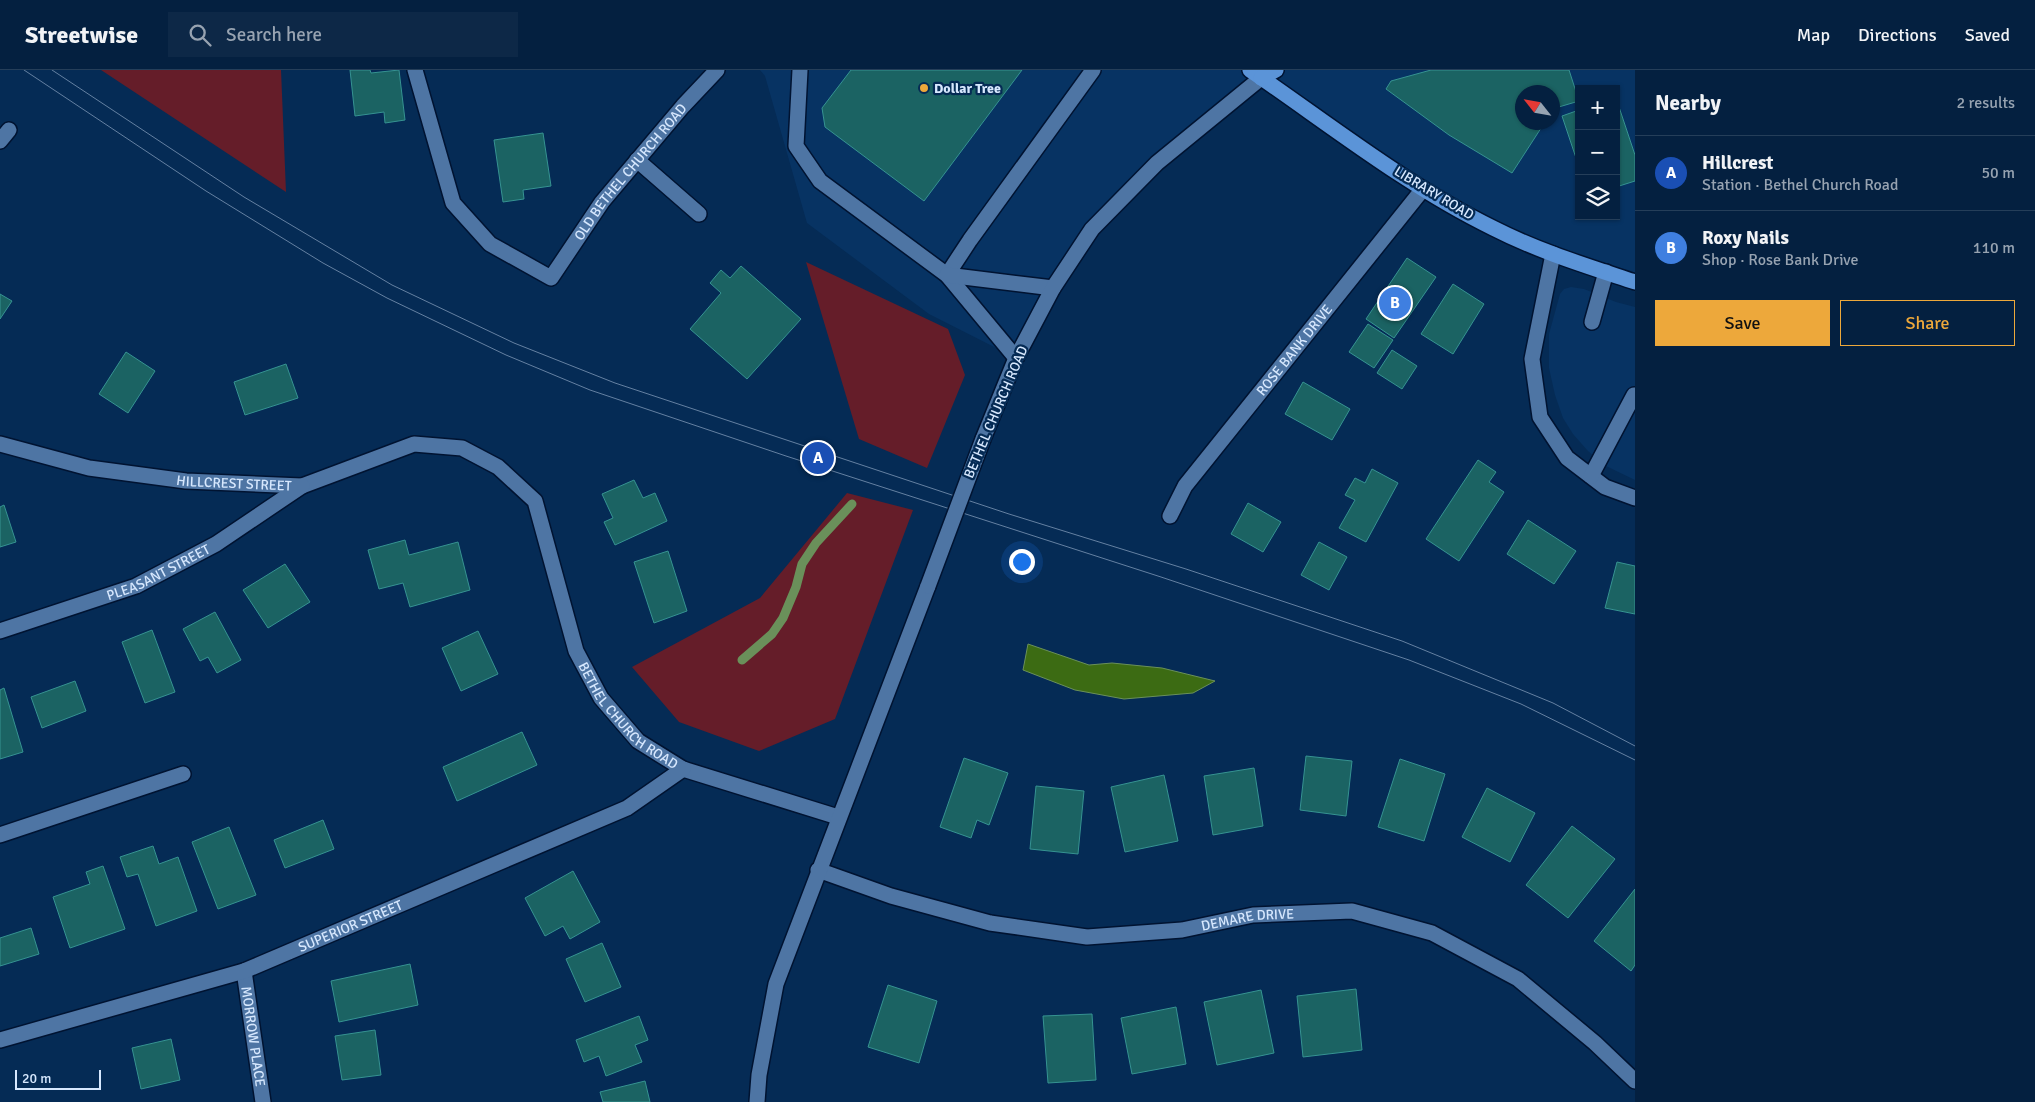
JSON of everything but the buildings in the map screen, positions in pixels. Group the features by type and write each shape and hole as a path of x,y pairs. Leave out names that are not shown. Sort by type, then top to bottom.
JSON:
{"main road":[{"path":"1256,74 1276,70"},
{"name":"LIBRARY ROAD","path":"1256,74 1423,189 1492,228 1553,254 1635,282"}],"street":[{"name":"OLD BETHEL CHURCH ROAD","path":"415,70 453,203 490,244 550,278 602,202 683,106 717,70"},
{"path":"800,70 796,146 820,181 947,274 1016,358"},
{"path":"947,274 1093,70"},
{"name":"BETHEL CHURCH ROAD","path":"757,1102 759,1074 776,984 838,817 1016,358 1053,288 1092,230 1157,163 1256,74"},
{"path":"637,160 699,214"},
{"name":"ROSE BANK DRIVE","path":"1170,516 1186,486 1423,189"},
{"path":"1553,254 1532,359 1540,417 1567,458 1605,486 1635,498"},
{"path":"1592,322 1606,272"},
{"path":"947,274 1053,288"},
{"path":"1592,476 1634,395"},
{"name":"HILLCREST STREET","path":"0,444 89,468 167,479 302,486 414,444 462,448 498,467 536,501"},
{"name":"PLEASANT STREET","path":"0,631 136,586 216,544 302,486"},
{"name":"BETHEL CHURCH ROAD","path":"536,501 576,651 601,698 638,741 683,769 838,817"},
{"name":"SUPERIOR STREET","path":"0,1040 244,971 627,808 683,769"},
{"path":"0,835 183,774"},
{"name":"DEMARE DRIVE","path":"818,870 891,896 990,923 1087,937 1182,930 1254,915 1352,911 1432,933 1518,979 1595,1044 1635,1081"},
{"name":"MORROW PLACE","path":"244,971 263,1102"}],"shaded area":[{"path":"101,70 281,70 286,192"},
{"path":"760,70 1635,70 1635,282 1492,228 1261,78 1092,229 1016,358 929,314 807,223 765,76"},
{"path":"806,262 948,329 965,375 927,468 859,439"},
{"path":"1571,287 1584,289 1616,302 1635,307 1635,480 1606,466 1588,451 1573,434 1563,418 1555,395 1549,368 1549,334 1560,294 1564,289"},
{"path":"847,493 913,510 835,719 759,751 679,722 632,667 760,598"},
{"path":"1028,644 1089,665 1112,663 1162,668 1215,681 1193,693 1124,699 1075,690 1023,670"}],"waterway":[{"path":"742,660 772,634 783,618 796,587 802,564 816,543 852,504"}],"tram line":[{"path":"24,70 206,191 323,263 387,298 506,355 590,390 1409,660 1521,704 1635,760"},
{"path":"52,70 244,197 392,285 514,343 615,383 1009,514 1186,569 1402,641 1553,703 1635,746"}],"place":[{"name":"Dollar Tree","path":"924,88"},
{"name":"Roxy Nails","path":"1395,303"},
{"name":"Hillcrest","path":"818,458"}]}
